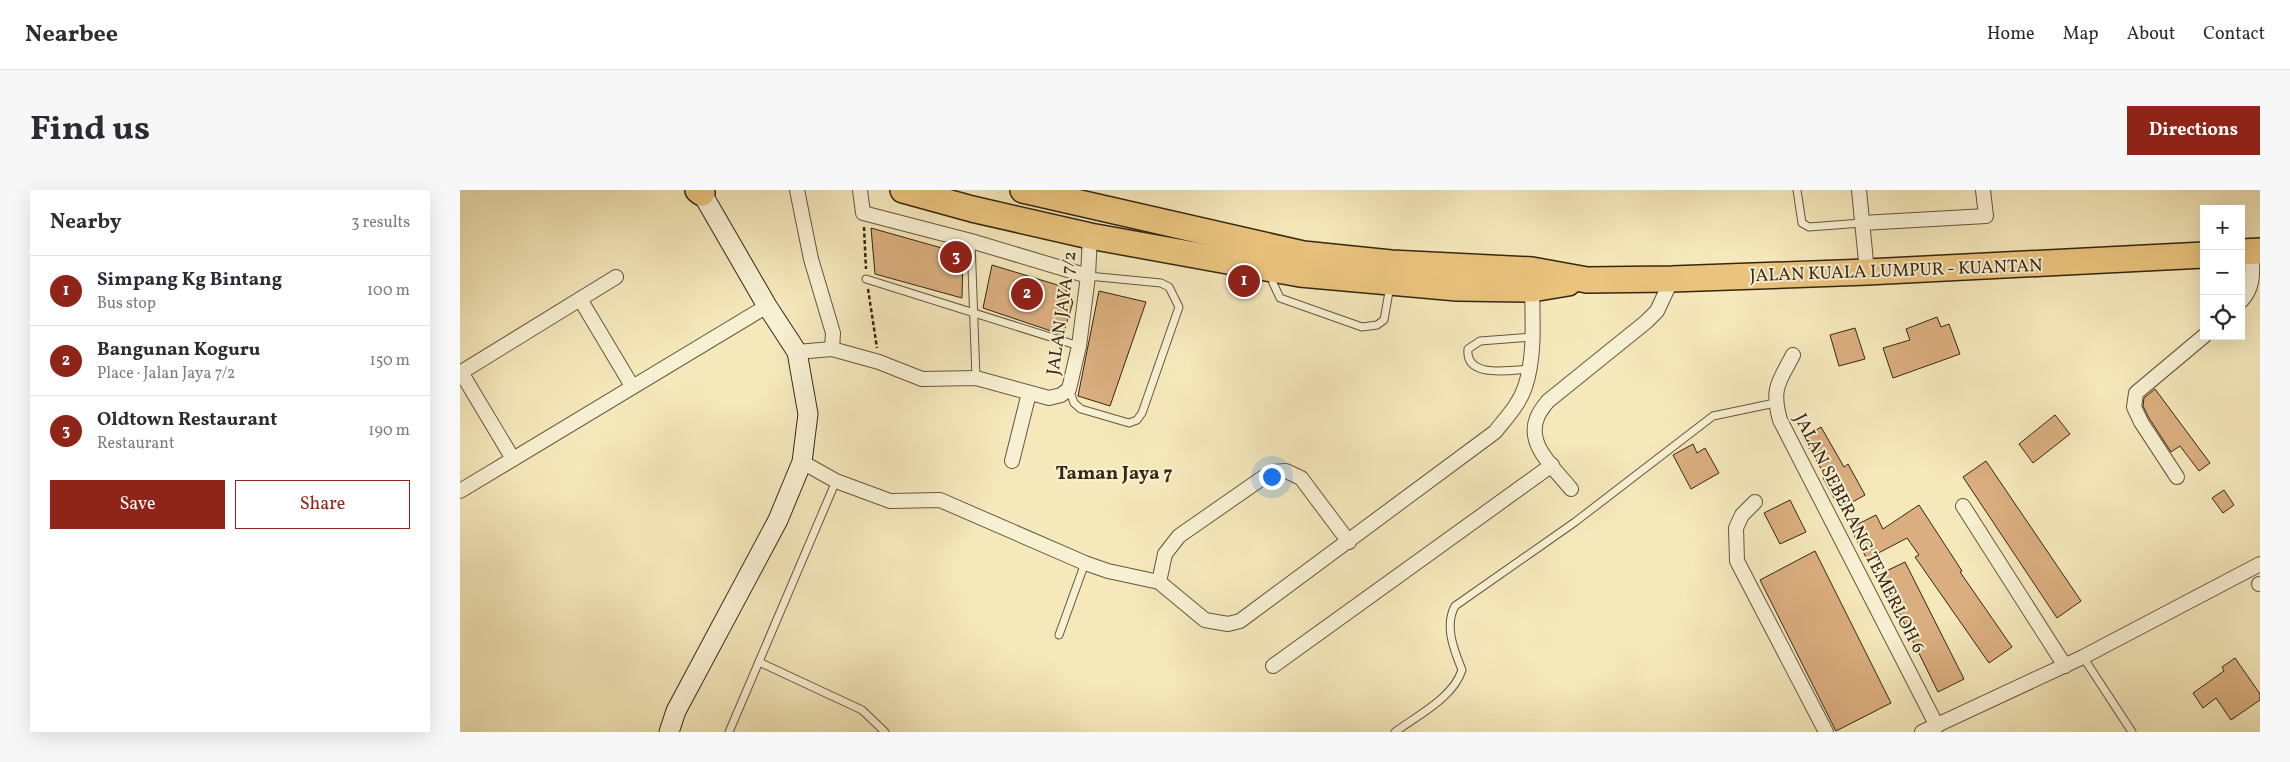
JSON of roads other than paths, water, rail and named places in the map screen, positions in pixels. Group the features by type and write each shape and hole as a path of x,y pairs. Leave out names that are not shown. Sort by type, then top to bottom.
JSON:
{"highway":[{"name":"JALAN KUALA LUMPUR - KUANTAN","path":"903,190 972,209 1090,236 1270,269 1390,284 1457,288 1532,280 1672,279 1867,272 2200,255"},
{"name":"JALAN KUALA LUMPUR - KUANTAN","path":"1023,190 1303,254 1532,280"}],"street":[{"path":"797,190 811,259 833,333 832,349 797,352"},
{"path":"860,190 864,213 971,241 1088,276"},
{"path":"1859,190 1867,272"},
{"path":"1862,224 1986,216 1984,190"},
{"path":"669,732 676,711 778,520 802,462 808,414 797,352 700,191"},
{"name":"JALAN JAYA 7/2","path":"832,349 879,362 922,378 976,378 1049,398 1061,395 1069,389 1078,346 1088,276 1090,236"},
{"path":"2245,297 2252,281 2251,252"},
{"path":"513,459 461,372 616,277"},
{"path":"1571,489 1539,449 1533,432 1537,416 1548,401 1657,311 1672,279"},
{"path":"802,462 836,481 890,501 940,500 1086,563 1108,571 1159,582 1205,620 1228,624 1240,621 1495,432 1514,408 1525,388 1530,369 1532,280"},
{"path":"580,299 632,386"},
{"path":"460,491 768,306"},
{"path":"2177,477 2141,422 2134,407 2136,393 2200,339"},
{"name":"JALAN SEBERANG TEMERLOH 6","path":"1793,355 1776,387 1775,403 1780,420 1937,726"},
{"path":"1012,461 1029,392"},
{"path":"1273,666 1552,465"},
{"path":"1159,582 1165,554 1179,536 1270,472 1286,471 1301,478 1348,542"},
{"path":"1755,502 1742,515 1736,528 1737,561 1826,732"},
{"path":"1963,506 2065,666"},
{"path":"1922,732 2065,666 2196,596 2255,568"}],"lane":[{"path":"1797,190 1802,223 1809,227 1862,224"},
{"path":"971,241 976,378"},
{"path":"1270,269 1273,284 1280,298 1362,327 1377,325 1384,320 1390,284"},
{"path":"1069,389 1074,403 1081,409 1129,423 1137,420 1142,413 1179,307 1169,287 1161,284 1088,276"},
{"path":"866,279 1078,346"},
{"path":"1530,369 1485,370 1472,364 1467,357 1468,349 1480,341 1532,337"},
{"path":"1395,732 1447,693 1458,682 1462,670 1453,647 1450,616 1455,606 1575,522 1713,416 1775,403"},
{"path":"729,732 836,481"},
{"path":"1059,635 1086,563"},
{"path":"2083,657 2132,732"},
{"path":"759,662 862,710 885,732"}],"place":[{"name":"Oldtown Restaurant","path":"956,257"},
{"name":"Simpang Kg Bintang","path":"1244,281"},
{"name":"Bangunan Koguru","path":"1027,294"}],"district":[{"name":"Taman Jaya 7","path":"1114,472"}]}
